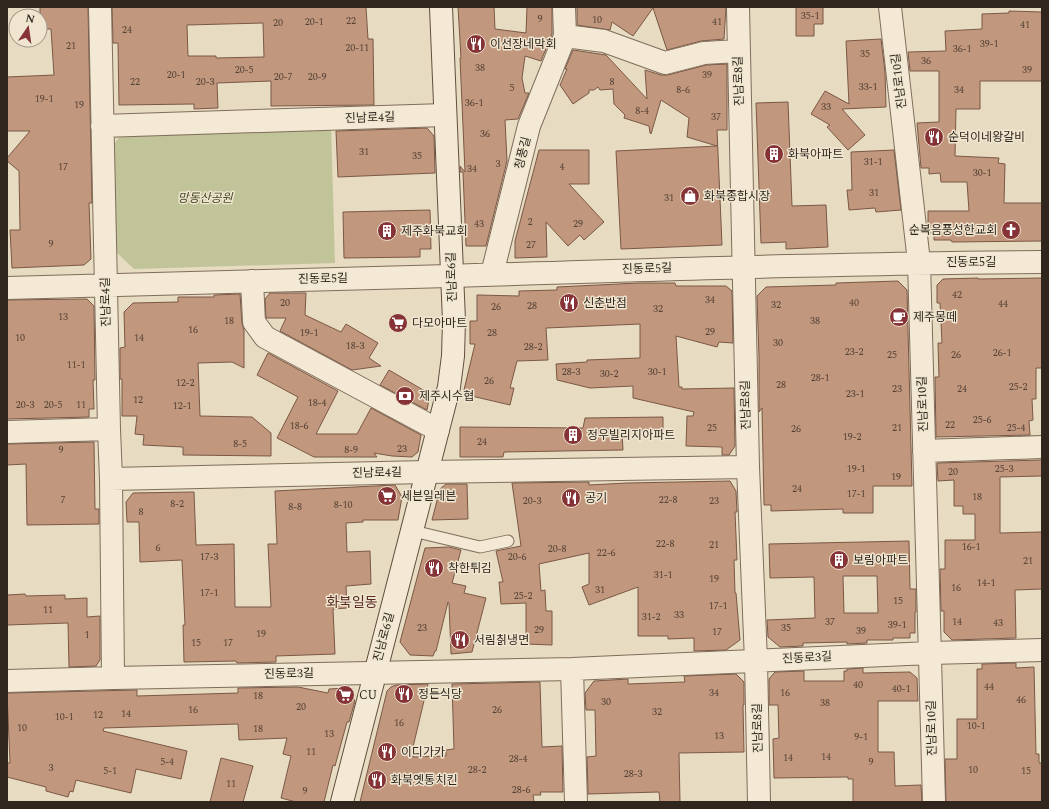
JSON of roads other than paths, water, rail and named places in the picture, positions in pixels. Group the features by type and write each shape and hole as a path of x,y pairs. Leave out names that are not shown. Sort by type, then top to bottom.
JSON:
{"street":[{"name":"진남로4길","path":"100,7 108,429 111,479 113,678"},
{"name":"진남로6길","path":"342,802 374,672 449,387 453,356 452,276 442,7"},
{"name":"청풍길","path":"492,274 530,126 565,36 564,7"},
{"name":"진남로8길","path":"738,7 748,467 760,802"},
{"name":"진남로10길","path":"890,7 919,262 934,802"},
{"path":"565,36 604,41 665,63 704,53 738,51"},
{"name":"진남로4길","path":"102,126 445,115"},
{"name":"진동로5길","path":"7,288 252,280 452,276 743,266 919,262 1042,262"},
{"path":"252,280 254,322 265,336 438,430"},
{"path":"7,432 108,429"},
{"path":"924,451 1042,447"},
{"path":"427,472 748,467"},
{"name":"진남로4길","path":"111,479 427,472"},
{"name":"진동로3길","path":"7,682 113,678 572,669 930,653 1042,650"},
{"path":"572,669 576,802"}],"lane":[{"path":"412,531 480,547 508,541"}],"place":[{"name":"이선장네막회","path":"476,44"},
{"name":"순덕이네왕갈비","path":"934,137"},
{"name":"화북아파트","path":"774,154"},
{"name":"화북종합시장","path":"690,196"},
{"name":"순복음풍성한교회","path":"1011,230"},
{"name":"제주화북교회","path":"387,231"},
{"name":"신춘반점","path":"569,303"},
{"name":"제주몽떼","path":"899,317"},
{"name":"다모아마트","path":"398,323"},
{"name":"제주시수협","path":"405,396"},
{"name":"정우빌리지아파트","path":"573,435"},
{"name":"세븐일레븐","path":"387,496"},
{"name":"공기","path":"571,498"},
{"name":"보림아파트","path":"839,560"},
{"name":"착한튀김","path":"434,568"},
{"name":"서림칡냉면","path":"460,640"},
{"name":"정든식당","path":"404,694"},
{"name":"CU","path":"345,695"},
{"name":"이디가카","path":"387,752"},
{"name":"화북옛통치킨","path":"377,780"}],"district":[{"name":"화북일동","path":"352,602"}],"park label":[{"name":"망동산공원","path":"205,198"}]}
